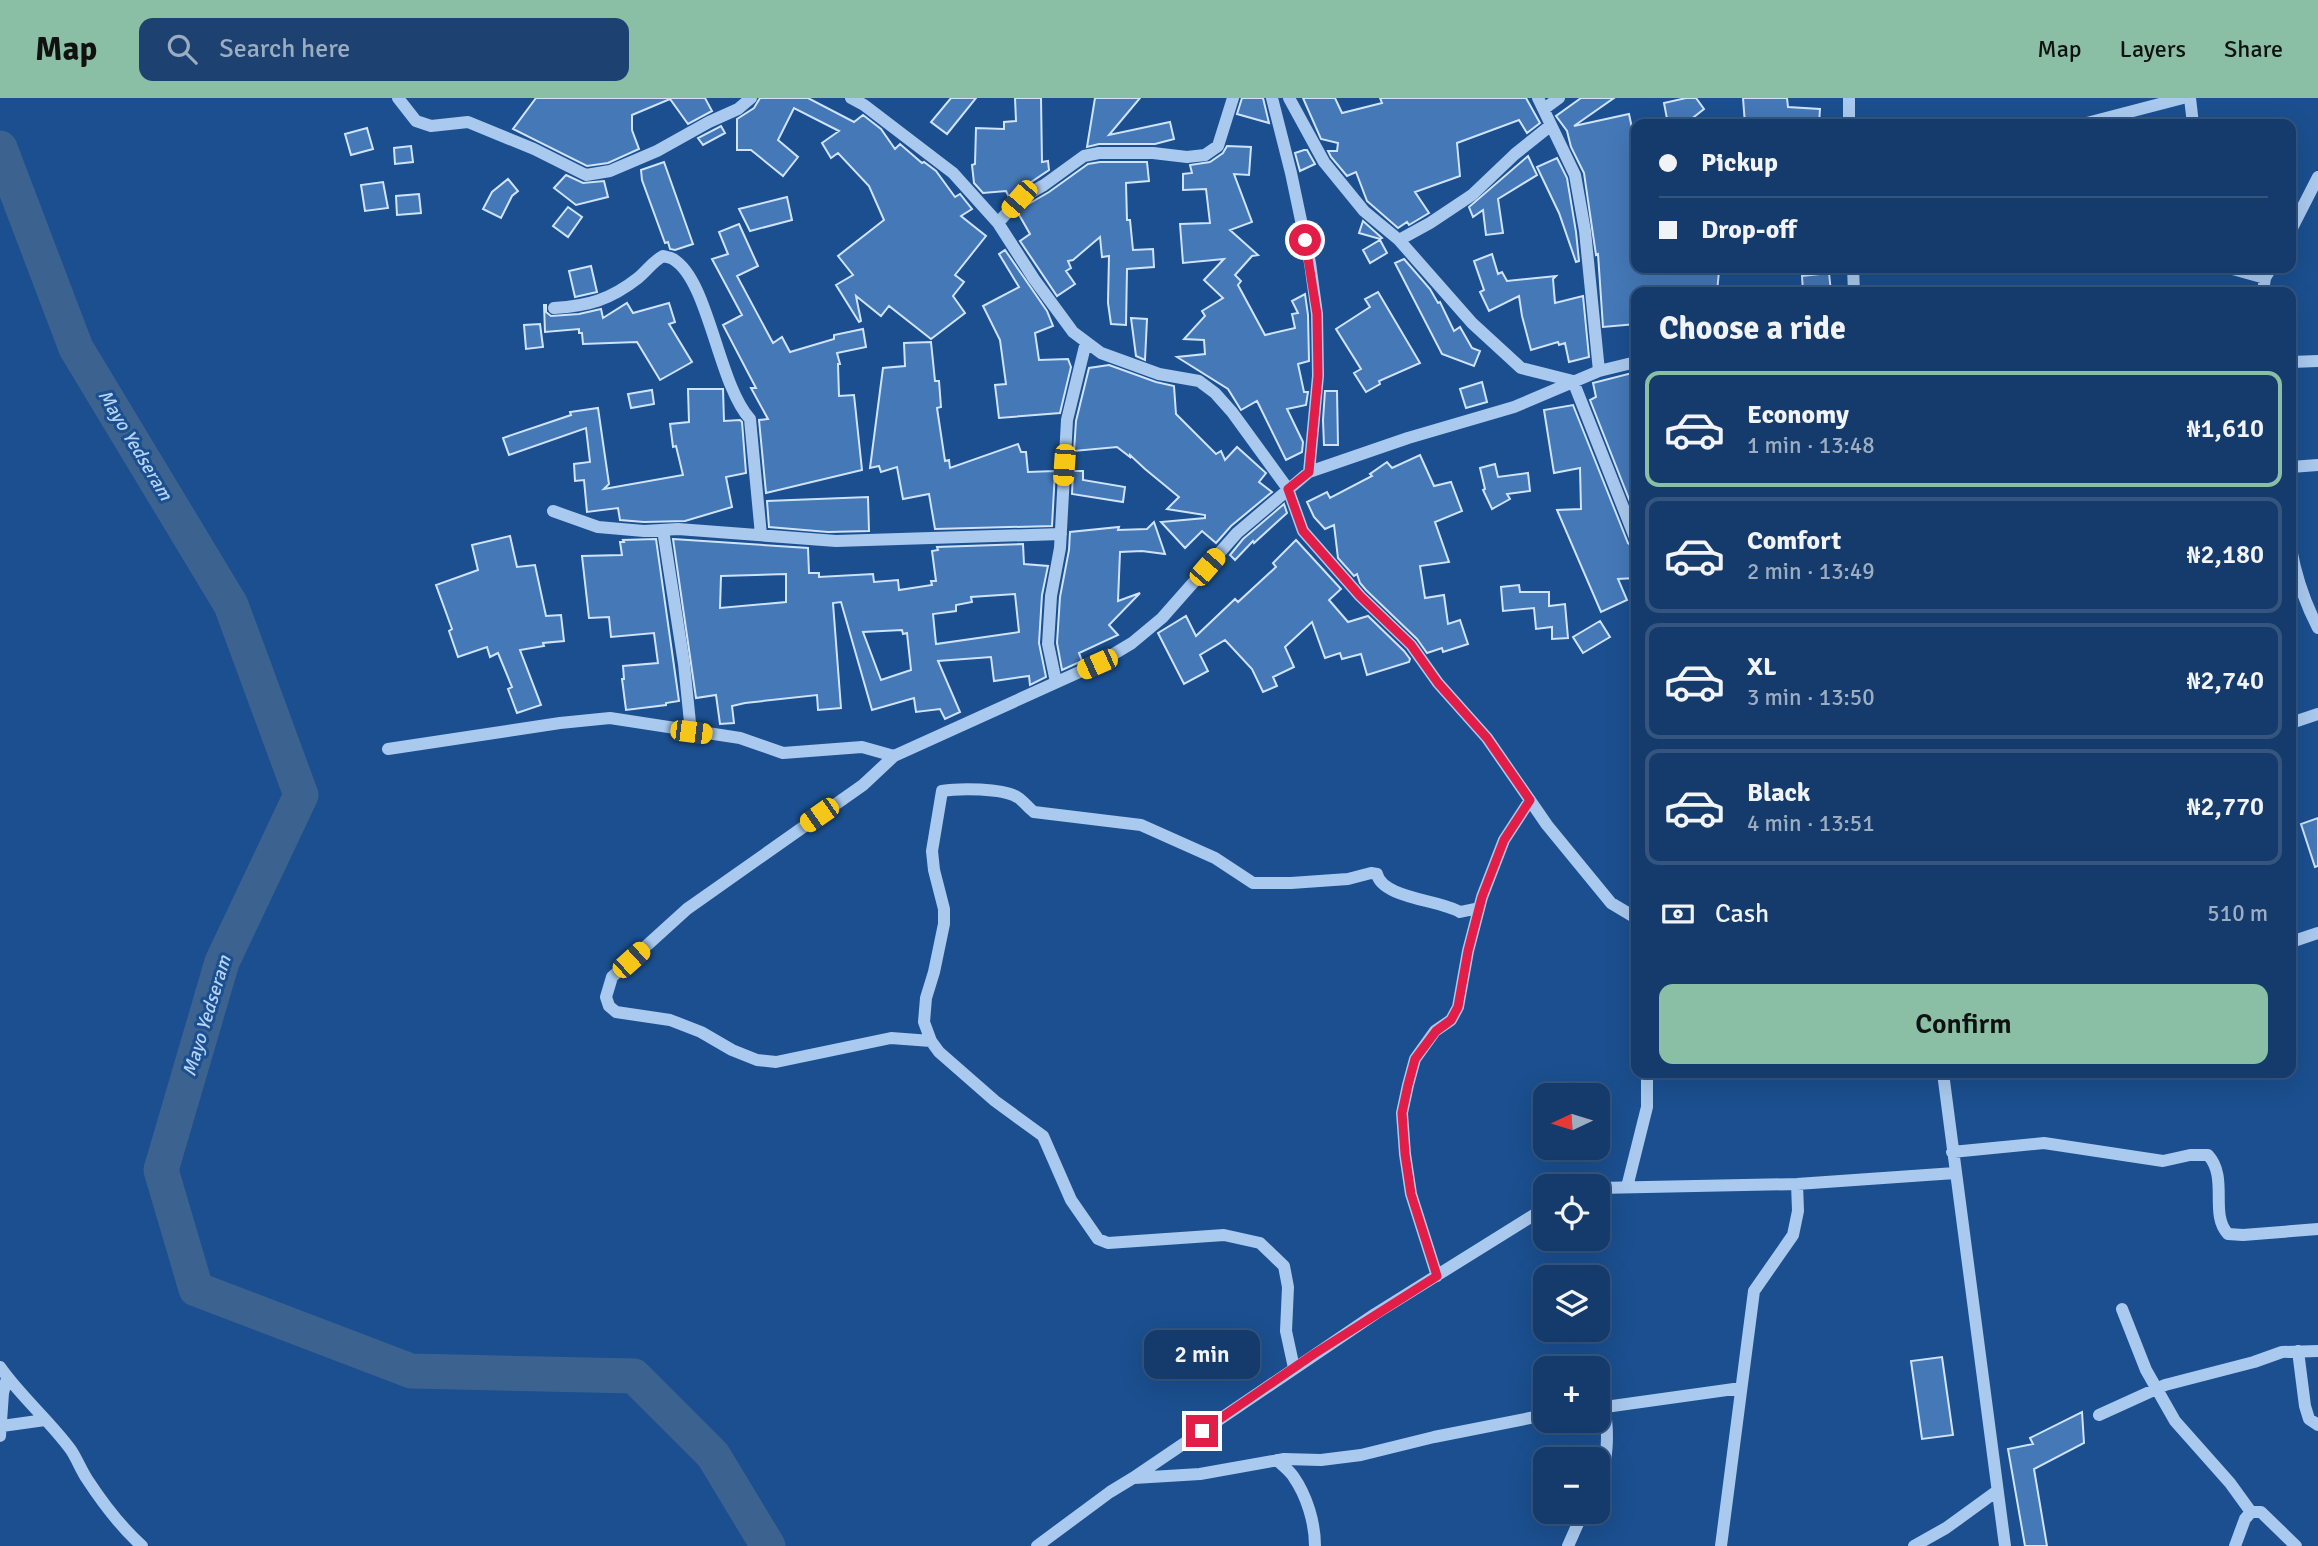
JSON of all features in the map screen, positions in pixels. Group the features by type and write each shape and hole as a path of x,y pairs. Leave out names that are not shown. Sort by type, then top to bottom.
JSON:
{"street":[{"path":"398,98 416,121 431,126 468,122 534,149 586,175 610,172 657,151 738,109 751,98"},
{"path":"851,98 953,173 998,223 1073,332 1101,354 1159,374 1199,381 1215,393 1288,489 1303,531 1360,596 1411,645 1438,683 1487,738 1547,825 1611,903 1631,915"},
{"path":"998,223 1019,199 1044,186 1084,156 1099,153 1153,153 1187,157 1205,155 1218,146 1233,98"},
{"path":"1272,98 1307,250 1317,314 1318,376 1309,472"},
{"path":"1289,98 1324,162 1364,211 1399,240 1472,323 1521,368 1573,382"},
{"path":"1559,98 1541,103 1575,175 1585,231 1599,371"},
{"path":"1849,98 1849,119"},
{"path":"2102,119 2183,98"},
{"path":"2190,98 2192,119"},
{"path":"1399,240 1472,195 1515,154 1550,126"},
{"path":"2296,220 2318,177"},
{"path":"554,308 584,306 618,293 641,276 653,261 663,256 674,259 698,294 731,388 750,419 761,536"},
{"path":"1056,682 1048,644 1051,596 1061,534 1067,420 1086,342"},
{"path":"2296,362 2318,360"},
{"path":"931,1041 891,1038 776,1062 757,1060 670,1020 616,1012 609,1006 606,997 612,977 687,909 863,785 894,756 1097,664 1132,643 1162,618 1237,533 1309,472 1408,438 1514,407 1599,371 1631,363"},
{"path":"1573,382 1631,527"},
{"path":"2296,467 2318,465"},
{"path":"553,511 598,527 644,531 678,529 836,541 1061,534"},
{"path":"663,530 684,664 691,732"},
{"path":"2296,576 2318,628"},
{"path":"2296,721 2318,714"},
{"path":"388,749 610,718 740,738 783,753 862,747 894,756"},
{"path":"1294,1368 1286,1331 1288,1287 1284,1266 1268,1250 1260,1243 1224,1235 1108,1243 1098,1239 1071,1200 1043,1136 995,1101 939,1052 931,1041 924,1022 926,998 944,924 944,909 932,851 942,791 963,789 1008,793 1020,798 1024,805 1034,812 1141,825 1215,858 1253,883 1337,880 1377,874 1378,880 1387,888 1410,897 1449,905 1460,912 1479,908"},
{"path":"1437,1276 1411,1194 1402,1113 1415,1059 1436,1031 1451,1020 1458,1007 1479,908 1504,840 1530,800"},
{"path":"2296,940 2318,933"},
{"path":"1627,1187 1647,1107 1647,1078"},
{"path":"1944,1078 2005,1546"},
{"path":"1952,1152 2044,1143 2163,1160 2208,1155 2218,1168 2222,1228 2228,1234 2318,1229"},
{"path":"1610,1188 1797,1184 1955,1172"},
{"path":"1721,1546 1754,1291 1793,1235 1798,1211 1797,1184"},
{"path":"1037,1546 1110,1492 1294,1368 1533,1216"},
{"path":"2122,1309 2156,1390 2175,1421 2230,1483 2251,1512"},
{"path":"2099,1415 2165,1385 2282,1352 2318,1351"},
{"path":"2298,1352 2305,1406 2309,1419 2318,1425"},
{"path":"4,1372 1,1431 45,1420"},
{"path":"4,1372 28,1404 71,1451 103,1503 142,1546"},
{"path":"1610,1407 1741,1388"},
{"path":"1133,1478 1200,1474 1277,1460 1321,1460 1361,1455 1533,1417"},
{"path":"1277,1460 1293,1476 1304,1497 1313,1520 1315,1546"},
{"path":"1914,1546 1946,1528 1997,1491"},
{"path":"2235,1546 2245,1519 2251,1512 2261,1512 2295,1546"},
{"path":"1568,1546 1578,1524"}],"building":[{"path":"536,98 705,98 712,111 688,124 670,99 632,115 632,130 639,149 608,163 587,166 513,129"},
{"path":"760,98 808,98 854,122 863,115 881,129 895,149 900,144 936,171 955,197 960,194 972,209 961,216 986,236 955,275 964,282 953,296 965,313 931,339 889,306 881,316 856,296 861,321 859,322 836,285 853,275 838,256 884,220 869,186 838,153 831,158 822,143 839,131 794,108 778,140 798,157 783,176 751,150 737,150 737,119 754,108"},
{"path":"951,98 976,98 947,134 931,122"},
{"path":"1015,98 1041,98 1042,162 1048,161 1049,170 1009,197 1006,191 983,193 974,183 972,165 975,164 976,128 1004,129 1004,122 1016,121"},
{"path":"1095,98 1140,98 1109,135 1170,122 1174,139 1155,144 1099,144 1087,147"},
{"path":"1242,98 1263,98 1269,123 1237,114"},
{"path":"1303,98 1335,98 1342,113 1382,103 1380,98 1526,98 1540,123 1527,133 1519,120 1457,143 1460,176 1415,192 1429,213 1398,228 1367,201 1356,172 1347,176 1331,157 1328,151 1337,151 1338,143 1321,139"},
{"path":"1581,98 1614,98 1574,126 1629,114 1631,273 1719,273 1717,287 1631,287 1631,324 1603,327 1598,254 1596,255 1584,173 1571,147 1567,131 1556,116"},
{"path":"1696,98 1704,109 1691,119 1667,119 1664,103"},
{"path":"1743,98 1787,98 1788,107 1820,109 1819,119 1745,119"},
{"path":"721,126 725,133 703,145 698,138"},
{"path":"367,128 373,149 351,155 345,134"},
{"path":"411,146 413,162 395,164 394,148"},
{"path":"1227,146 1251,147 1249,175 1234,174 1252,222 1230,230 1258,255 1252,256 1235,275 1241,281 1238,285 1265,335 1295,328 1292,314 1298,313 1292,301 1305,294 1309,361 1298,364 1304,392 1308,392 1306,405 1287,409 1303,442 1302,452 1286,460 1257,401 1241,410 1228,389 1177,357 1205,354 1204,340 1184,339 1205,316 1202,311 1223,298 1204,280 1224,259 1183,263 1180,224 1210,223 1206,189 1183,190 1183,174 1192,173 1190,165 1210,162 1223,153"},
{"path":"1307,150 1315,164 1300,171 1295,153"},
{"path":"1528,156 1537,175 1498,199 1503,233 1486,235 1483,210 1473,217 1469,207"},
{"path":"1557,158 1567,178 1576,232 1579,261 1576,262 1559,213 1537,167"},
{"path":"664,162 693,244 675,250 670,249 668,242 665,243 642,180 641,170"},
{"path":"1147,162 1149,181 1126,183 1127,220 1130,220 1133,250 1153,249 1154,267 1127,269 1126,325 1111,324 1108,303 1109,256 1102,257 1100,237 1073,260 1068,261 1071,268 1066,271 1075,284 1057,296 1020,241 1030,234 1018,213 1025,206 1088,164"},
{"path":"566,175 583,183 604,181 608,197 576,205 554,188"},
{"path":"508,179 518,191 512,196 501,218 483,209 492,192"},
{"path":"383,182 388,208 365,211 361,185"},
{"path":"419,194 421,213 397,215 396,196"},
{"path":"787,197 792,220 750,231 739,209"},
{"path":"568,207 582,217 568,237 553,226"},
{"path":"1363,221 1382,238 1359,233"},
{"path":"739,224 758,266 737,276 773,343 782,337 790,352 834,339 834,335 863,329 866,347 837,353 840,364 839,396 854,395 862,470 766,493 759,420 768,419 751,388 756,388 723,325 742,315 712,259 728,254 719,232"},
{"path":"1380,240 1387,253 1370,263 1363,250"},
{"path":"1005,250 1047,311 1053,326 1035,333 1039,360 1068,359 1071,367 1060,413 999,418 995,385 1006,384 1000,340 983,306 1019,287 999,254"},
{"path":"1492,254 1498,274 1502,272 1507,281 1556,276 1553,279 1555,303 1583,296 1589,357 1569,362 1565,343 1559,345 1558,342 1531,350 1519,296 1489,311 1480,292 1484,290 1474,261"},
{"path":"1404,259 1430,289 1438,303 1440,302 1454,331 1460,327 1472,348 1480,351 1474,366 1442,354 1395,263"},
{"path":"591,266 597,292 575,297 569,271"},
{"path":"1829,273 1830,287 1803,287 1802,276"},
{"path":"1378,292 1420,363 1379,381 1380,384 1366,392 1354,373 1361,369 1336,329 1370,307 1365,299"},
{"path":"627,303 633,313 669,303 675,322 669,324 692,362 660,380 637,342 583,344 579,329 545,332 544,305 551,316 601,309 603,318"},
{"path":"1131,318 1147,319 1145,360 1136,356"},
{"path":"540,324 543,347 526,349 524,325"},
{"path":"931,342 935,381 939,381 941,407 937,408 945,461 949,460 950,468 1018,444 1021,452 1026,452 1028,472 1055,471 1052,526 935,529 929,494 903,499 897,467 881,472 879,466 870,468 883,368 905,366 904,343"},
{"path":"1109,365 1174,386 1176,414 1216,454 1221,451 1225,460 1237,447 1266,473 1259,482 1272,492 1231,526 1216,543 1202,531 1185,548 1161,522 1205,518 1205,515 1167,509 1179,497 1130,455 1117,447 1074,451 1076,421 1089,368"},
{"path":"1631,373 1631,504 1590,400 1596,397 1593,383"},
{"path":"1482,382 1487,402 1466,408 1460,389"},
{"path":"688,389 723,389 724,421 742,422 746,473 726,477 732,507 685,521 620,520 618,508 587,512 584,480 575,481 574,464 590,462 586,428 509,455 503,438 571,415 570,412 598,408 609,484 604,489 683,475 676,446 673,447 670,424 689,422"},
{"path":"652,390 654,404 631,408 628,394"},
{"path":"1325,391 1337,391 1338,445 1324,445"},
{"path":"1573,405 1631,545 1631,578 1618,579 1627,600 1601,612 1557,510 1581,509 1580,468 1554,473 1544,410"},
{"path":"1420,455 1434,486 1451,482 1462,511 1435,522 1449,562 1420,566 1425,598 1444,595 1448,624 1460,620 1468,644 1443,652 1442,648 1427,653 1417,639 1366,590 1357,574 1354,576 1338,558 1334,525 1325,529 1314,517 1307,502 1327,492 1330,498 1372,476 1370,474 1387,462 1392,468"},
{"path":"1495,464 1498,477 1528,473 1530,491 1507,494 1510,499 1492,509 1483,490 1485,489 1480,468"},
{"path":"1073,471 1083,471 1083,480 1125,487 1123,502 1072,494"},
{"path":"868,497 869,531 828,532 769,527 767,501"},
{"path":"1284,504 1287,513 1235,560 1230,555 1243,539"},
{"path":"1154,522 1165,554 1120,552 1118,601 1140,593 1109,625 1118,635 1079,653 1082,661 1062,670 1057,643 1060,597 1070,532 1119,527 1118,530 1147,529"},
{"path":"510,536 517,567 535,565 546,616 561,615 564,641 543,643 544,646 520,650 541,705 517,713 508,689 512,687 498,653 490,657 487,647 458,657 449,631 452,629 436,585 478,570 472,545"},
{"path":"656,539 679,701 626,710 623,666 658,663 654,633 611,637 609,617 589,618 582,556 622,555 620,542 624,542 623,540"},
{"path":"673,539 808,548 809,573 819,573 819,577 873,574 874,582 898,580 899,590 932,585 931,581 936,581 932,551 938,550 937,547 1023,544 1024,564 1048,566 1042,595 1039,643 1046,677 1030,685 1029,676 994,681 991,657 938,661 960,712 945,719 940,709 916,712 914,698 872,710 841,602 833,603 841,708 818,710 817,695 745,703 732,706 734,723 720,724 716,695 696,698","holes":["786,574 786,602 720,608 721,576","1015,594 1019,632 936,644 933,614 956,611 956,605 972,602 971,597","902,630 903,634 907,633 911,670 881,680 863,632"]},
{"path":"1296,540 1341,589 1329,600 1348,622 1368,616 1404,651 1410,659 1409,662 1367,675 1361,654 1342,659 1340,653 1325,658 1312,622 1285,647 1294,667 1273,677 1277,686 1263,692 1252,669 1225,640 1200,655 1208,671 1184,684 1158,633 1186,616 1196,636 1235,599 1238,602 1276,567 1273,563"},
{"path":"1519,585 1520,592 1549,592 1549,606 1565,604 1568,638 1552,639 1552,627 1536,629 1534,608 1503,611 1501,587"},
{"path":"1600,621 1610,637 1583,653 1573,637"},
{"path":"2318,818 2318,866 2315,867 2301,824"},
{"path":"1942,1357 1953,1435 1922,1439 1911,1361"},
{"path":"2082,1412 2084,1443 2034,1469 2047,1546 2025,1546 2008,1449 2033,1444 2030,1438"}],"waterway":[{"name":"Mayo Yedseram","path":"0,148 76,348 231,605 301,795 222,962 161,1170 196,1289 411,1371 634,1376 713,1455 768,1546"}],"route":[{"path":"1202,1431 1314,1354 1437,1276 1411,1194 1402,1113 1415,1059 1436,1031 1451,1020 1458,1007 1468,951 1482,897 1504,840 1530,800 1487,738 1438,683 1411,645 1360,596 1303,531 1295,512 1288,489 1309,472 1318,376 1317,314 1305,240"}]}
